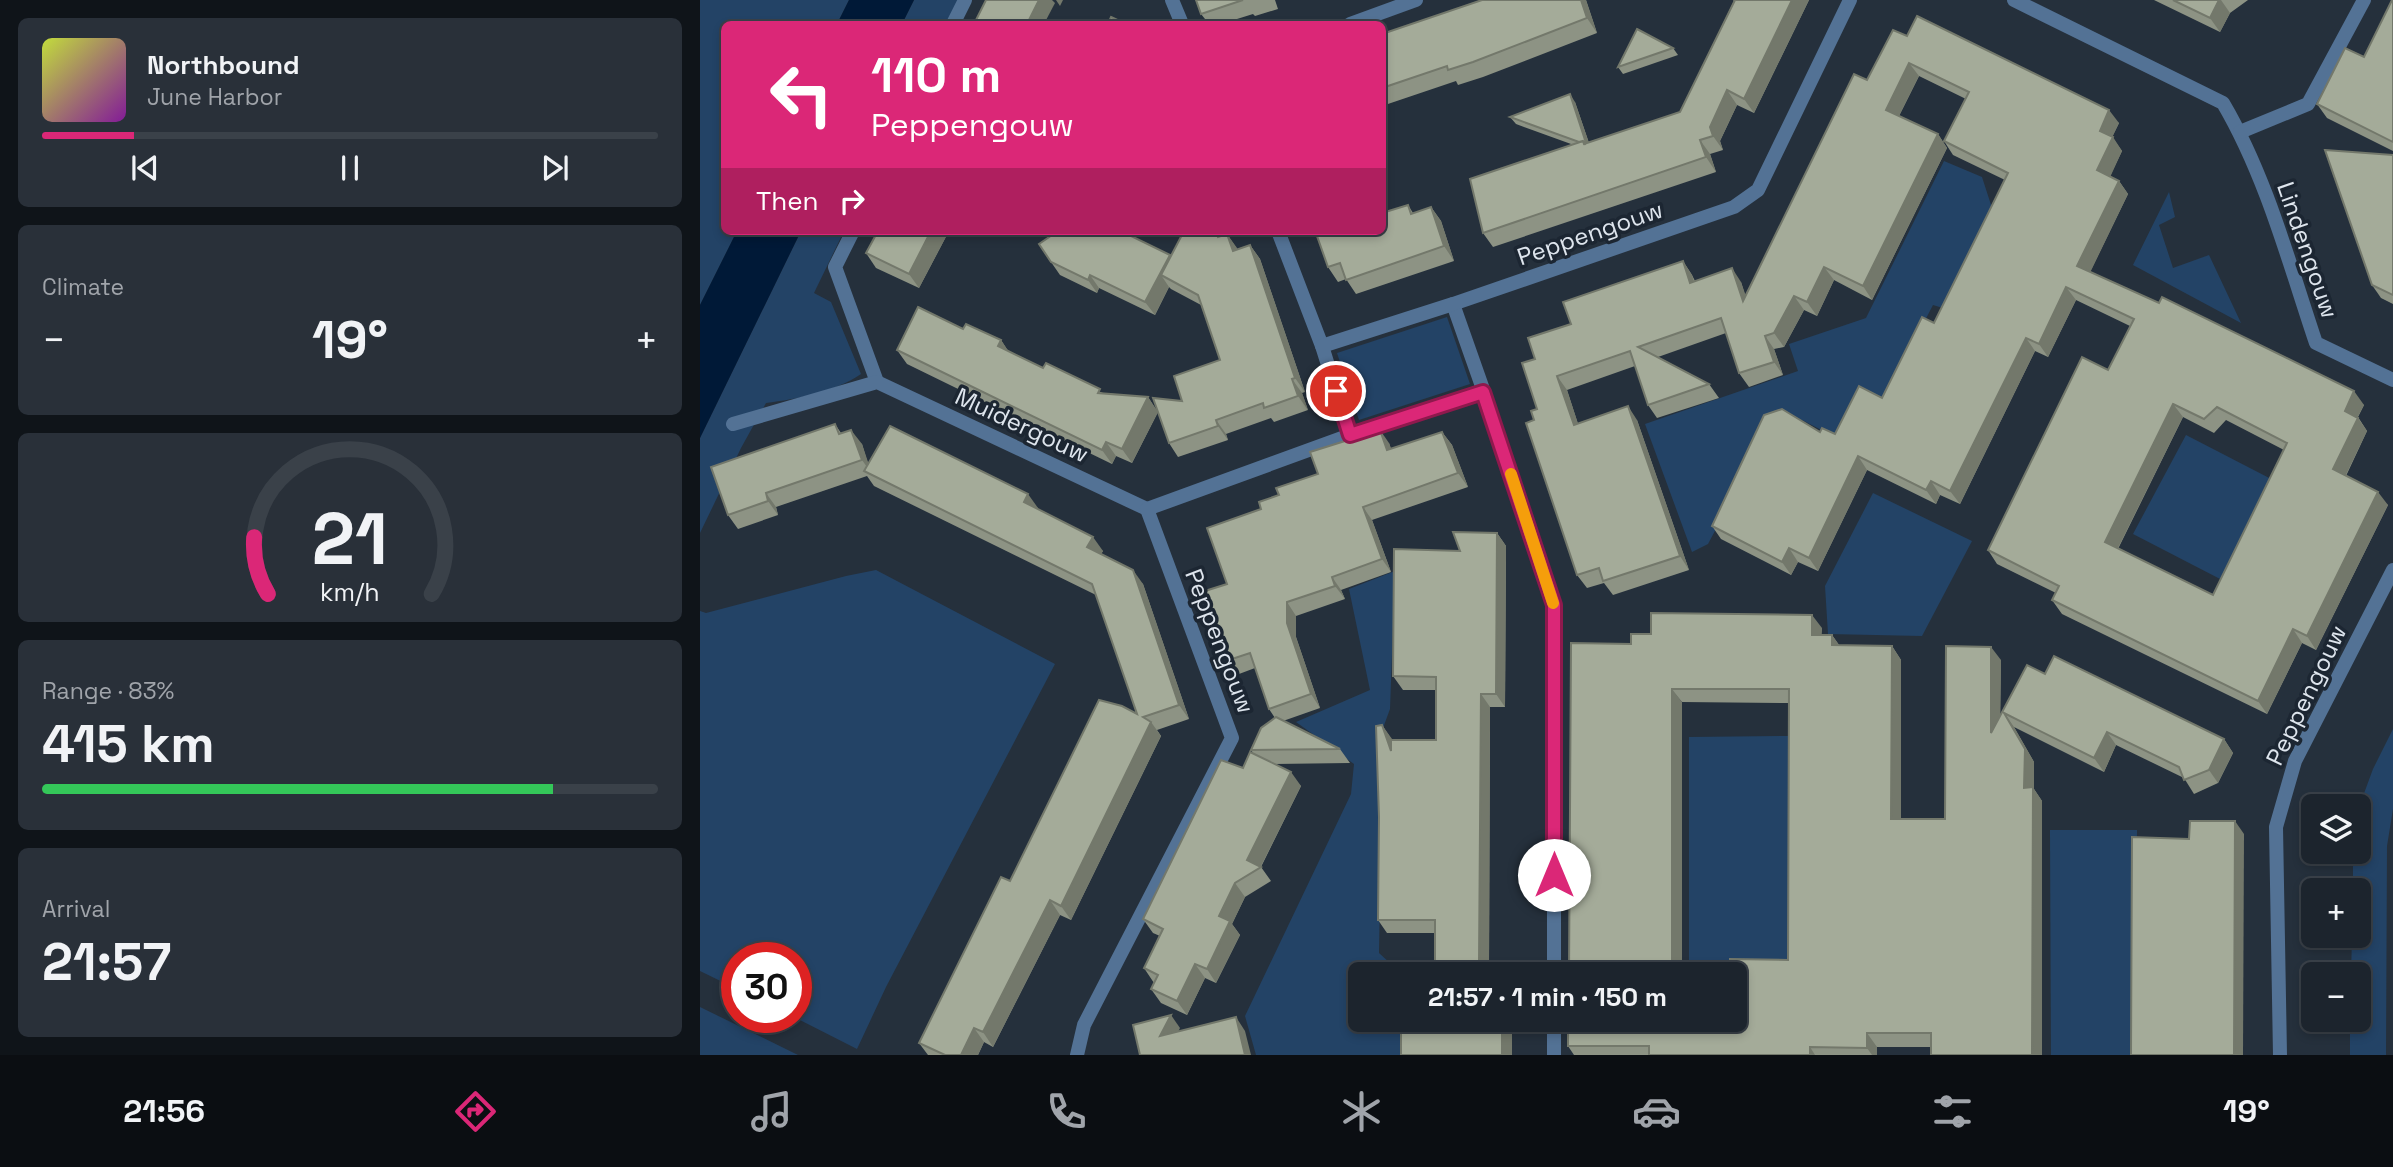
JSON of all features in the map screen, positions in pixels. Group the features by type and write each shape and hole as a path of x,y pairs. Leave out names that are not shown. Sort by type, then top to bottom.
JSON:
{"street":[{"path":"954,21 965,0"},
{"path":"1172,0 1181,21"},
{"path":"1358,21 1416,0"},
{"name":"Peppengouw","path":"1322,346 1734,207 1758,190 1850,0"},
{"name":"Lindengouw","path":"2014,0 2223,103 2240,132 2265,195 2316,343 2393,380"},
{"path":"2240,132 2308,104 2364,0"},
{"path":"733,424 877,382 835,267 851,235"},
{"path":"1280,235 1322,346 1350,435"},
{"path":"1453,304 1554,605 1554,962"},
{"name":"Muidergouw","path":"877,382 1147,509"},
{"path":"1147,509 1350,435 1483,392"},
{"name":"Peppengouw","path":"1077,1055 1084,1026 1233,738 1147,509"},
{"name":"Peppengouw","path":"2280,1055 2276,827 2295,761 2393,570"},
{"path":"1554,1032 1554,1055"}],"shaded area":[{"path":"700,0 849,0 838,21 721,21 721,235 735,235 700,305"},
{"path":"849,0 914,0 904,21 838,21"},
{"path":"914,0 960,0 950,21 904,21"},
{"path":"1944,161 1982,177 1993,211 1946,309 1933,305 1858,449 1802,420 1769,429 1708,544 1692,552 1645,424 1798,371 1789,344 1866,318"},
{"path":"2169,192 2175,217 2159,225 2173,268 2209,255 2241,323 2133,265"},
{"path":"735,235 799,235 700,438 700,305"},
{"path":"799,235 842,235 814,293 831,302 861,374 828,390 766,403 700,533 700,438"},
{"path":"1447,317 1470,384 1359,420 1337,353"},
{"path":"2186,435 2277,482 2224,581 2133,534"},
{"path":"1873,493 1972,541 1922,636 1828,634 1825,586"},
{"path":"876,570 1055,664 886,987 857,1049 812,1026 812,942 721,942 721,981 700,971 700,611 706,613"},
{"path":"1395,571 1390,709 1383,728 1379,953 1389,962 1348,962 1348,1032 1405,1032 1404,1055 1256,1055 1245,1016 1351,794 1354,764 1296,722 1370,690 1349,589"},
{"path":"2393,729 2393,809 2387,846 2386,1055 2350,1055 2350,1032 2371,1032 2371,962 2351,962 2352,948 2371,948 2371,878 2353,878 2353,864 2371,864 2371,794 2364,794"},
{"path":"1788,736 1788,966 1747,966 1747,962 1689,962 1689,737"},
{"path":"2050,830 2137,830 2135,1055 2051,1055"},
{"path":"700,1007 721,1017 721,1033 753,1033 798,1055 700,1055"}],"building":[{"path":"986,0 1039,0 1028,21 976,21"},
{"path":"1196,0 1243,0 1201,14"},
{"path":"1482,0 1581,0 1587,18 1473,62 1448,70 1447,66 1386,87 1386,33"},
{"path":"1735,0 1792,0 1744,99 1727,90 1710,127 1713,136 1700,140 1706,157 1483,233 1470,179 1680,112"},
{"path":"2173,0 2219,0 2210,18"},
{"path":"2392,0 2393,142 2317,104 2345,48 2364,57"},
{"path":"1917,16 2109,110 2100,131 2113,137 2097,170 2119,181 2077,266 2159,303 2162,297 2354,391 2345,411 2358,418 2333,469 2378,492 2307,636 2293,629 2258,701 2052,600 2059,586 1988,550 2082,357 2108,370 2134,319 2066,287 2039,344 2026,338 1950,491 1931,481 1926,490 1858,456 1809,558 1789,548 1782,562 1712,526 1764,415 1782,409 1820,432 1822,428 1835,434 1859,386 1882,398 1922,317 1934,323 2008,173 1944,141 1969,92 1909,63 1886,110 1938,134 1863,286 1824,267 1807,302 1794,296 1774,333 1765,336 1774,362 1739,373 1721,318 1638,347 1709,384 1648,405 1630,351 1557,376 1574,425 1628,406 1680,556 1603,581 1599,568 1577,575 1526,423 1534,420 1531,411 1537,409 1522,363 1535,359 1528,338 1571,324 1563,302 1683,261 1690,283 1732,268 1743,301 1854,74 1867,80 1893,30 1907,36","holes":["2173,404 2204,419 2217,407 2287,443 2213,595 2105,542"]},
{"path":"1637,29 1673,48 1618,67"},
{"path":"1570,94 1585,144 1583,141 1579,142 1510,117"},
{"path":"2325,150 2393,155 2393,295 2372,285"},
{"path":"1408,205 1411,214 1431,207 1444,246 1346,280 1340,263 1328,267 1317,236 1386,235 1386,212"},
{"path":"876,235 929,235 909,274 866,253"},
{"path":"1052,235 1129,235 1170,255 1145,302 1090,275 1088,280 1051,262 1039,244"},
{"path":"1182,235 1227,235 1233,251 1250,245 1295,378 1292,379 1298,396 1264,408 1263,403 1216,420 1218,426 1169,443 1153,398 1182,401 1174,376 1220,360 1198,295 1161,275"},
{"path":"918,307 963,329 966,324 1001,340 998,346 1043,368 1046,363 1100,389 1098,393 1148,397 1122,449 1106,442 1102,450 897,350"},
{"path":"835,424 839,434 851,430 862,460 766,493 768,501 728,515 711,467"},
{"path":"890,426 1028,494 1024,502 1093,537 1087,547 1133,570 1179,705 1143,717 1151,722 1061,906 1050,900 983,1032 974,1028 961,1055 945,1055 919,1043 1001,877 1010,881 1099,700 1122,706 1137,714 1092,584 864,471"},
{"path":"1380,430 1387,450 1442,432 1458,473 1363,507 1382,559 1332,577 1335,586 1287,602 1287,623 1311,694 1269,709 1250,653 1229,660 1205,591 1227,584 1207,528 1261,509 1259,502 1279,495 1276,488 1318,474 1310,452"},
{"path":"1453,532 1497,533 1496,694 1481,694 1479,962 1435,962 1435,920 1378,920 1376,726 1382,725 1391,751 1391,740 1436,740 1436,677 1393,676 1394,549 1460,551"},
{"path":"1651,613 1812,615 1812,635 1832,635 1832,645 1892,646 1891,819 1945,819 1946,646 1991,647 1991,733 2027,665 2045,674 2054,656 2224,739 2209,770 2184,780 2179,767 2107,732 2094,758 2004,713 2025,749 2024,788 2033,787 2032,1055 1931,1055 1931,1033 1867,1033 1867,1048 1810,1047 1810,1055 1649,1055 1649,1046 1568,1046 1568,1032 1747,1032 1747,962 1730,962 1730,959 1788,960 1789,689 1672,689 1672,962 1569,962 1571,643 1631,644 1631,634 1651,634"},
{"path":"1276,717 1340,749 1251,750 1261,728"},
{"path":"1250,752 1291,772 1247,860 1261,867 1235,883 1219,916 1230,921 1207,969 1195,964 1177,1001 1151,989 1158,975 1144,968 1163,929 1143,919 1221,760 1243,768"},
{"path":"2190,821 2235,821 2234,1055 2131,1055 2132,837 2189,839"},
{"path":"1171,1015 1160,1036 1236,1017 1245,1055 1140,1055 1133,1025"},
{"path":"1401,1032 1502,1032 1502,1055 1401,1055"}],"slow traffic":[{"path":"1511,474 1553,603"}],"route":[{"path":"1336,391 1350,435 1483,392 1554,605 1554,875"}]}
